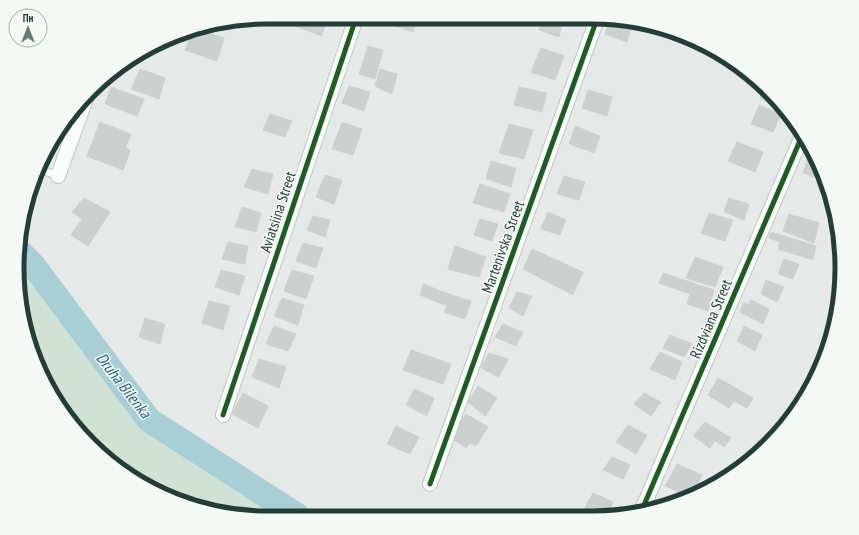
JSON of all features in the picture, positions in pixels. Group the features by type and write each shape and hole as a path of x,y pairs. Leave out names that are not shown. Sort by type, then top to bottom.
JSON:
{"street":[{"name":"Aviatsiina Street","path":"224,415 354,24"},
{"name":"Martenivska Street","path":"430,484 595,24"},
{"path":"58,176 82,109"},
{"name":"Rizdviana Street","path":"644,505 800,142"}],"lane":[{"path":"44,171 58,176"}],"green space":[{"path":"25,257 33,265 149,420 290,511 236,509 204,503 189,498 160,486 132,470 95,440 65,403 49,375 37,346 32,331 26,299"}],"building":[{"path":"292,24 326,24 322,36"},
{"path":"389,24 416,24 413,32"},
{"path":"541,24 562,24 559,37 539,30"},
{"path":"608,25 631,28 627,42 605,34"},
{"path":"204,32 224,38 217,61 185,50 190,37"},
{"path":"368,46 383,50 375,79 359,74"},
{"path":"541,48 564,56 555,80 531,72"},
{"path":"140,69 165,78 159,99 131,89"},
{"path":"380,69 397,74 392,94 375,86"},
{"path":"349,86 370,92 364,111 342,103"},
{"path":"111,87 144,99 137,116 105,104"},
{"path":"519,87 547,93 542,112 514,105"},
{"path":"588,90 612,97 607,116 582,108"},
{"path":"762,93 772,104 760,98"},
{"path":"759,105 781,114 773,132 751,124"},
{"path":"270,114 292,121 285,137 263,130"},
{"path":"100,122 131,134 126,147 130,151 123,170 87,156"},
{"path":"342,122 362,129 353,155 332,149"},
{"path":"509,124 533,130 524,159 499,153"},
{"path":"575,126 600,136 594,153 569,144"},
{"path":"737,142 763,152 755,172 728,161"},
{"path":"807,160 811,161 817,177 817,178 803,173"},
{"path":"491,161 516,168 511,187 486,179"},
{"path":"252,169 273,174 268,194 244,187"},
{"path":"325,175 342,180 334,204 316,197"},
{"path":"564,176 585,182 579,200 557,194"},
{"path":"480,184 510,194 504,212 473,203"},
{"path":"84,198 110,212 88,246 71,235 82,219 72,212"},
{"path":"729,198 749,204 744,220 724,212"},
{"path":"242,207 261,213 256,232 235,227"},
{"path":"548,212 566,220 560,235 541,229"},
{"path":"709,213 733,220 725,241 701,233"},
{"path":"789,214 819,223 814,243 783,231"},
{"path":"313,216 330,220 325,237 307,230"},
{"path":"480,219 498,224 492,241 474,235"},
{"path":"771,232 816,246 813,260 778,249 780,242 769,238"},
{"path":"228,242 248,246 245,264 222,259"},
{"path":"303,243 323,248 316,268 296,261"},
{"path":"455,246 486,257 479,277 448,269"},
{"path":"532,249 583,272 573,295 523,269"},
{"path":"695,257 723,267 715,287 686,278"},
{"path":"784,259 799,264 793,279 778,274"},
{"path":"221,270 245,276 239,295 215,287"},
{"path":"292,270 314,276 306,299 284,291"},
{"path":"663,273 714,290 708,311 687,304 690,294 659,283"},
{"path":"766,280 784,287 777,302 761,294"},
{"path":"423,284 471,301 465,319 444,312 447,306 420,295"},
{"path":"517,292 532,296 523,316 509,308"},
{"path":"282,298 304,305 298,325 274,316"},
{"path":"751,300 769,309 763,324 740,312 744,302 749,305"},
{"path":"209,301 230,306 223,330 202,323"},
{"path":"145,318 165,324 160,344 139,337"},
{"path":"503,324 523,332 516,346 495,337"},
{"path":"274,326 296,334 288,351 266,344"},
{"path":"744,326 762,335 755,351 737,341"},
{"path":"670,335 692,344 684,357 663,348"},
{"path":"411,350 451,364 443,384 403,370"},
{"path":"660,352 682,362 675,380 650,369"},
{"path":"489,353 508,359 499,377 481,368"},
{"path":"259,359 286,367 279,388 252,377"},
{"path":"718,378 753,398 747,408 734,401 729,408 708,395"},
{"path":"478,386 497,398 485,416 468,402"},
{"path":"414,389 434,398 427,416 406,405"},
{"path":"243,393 268,406 258,428 232,414"},
{"path":"644,393 661,402 651,416 634,404"},
{"path":"466,414 488,427 476,446 470,443 466,448 453,439 457,434 454,431"},
{"path":"705,422 731,438 724,447 715,441 710,448 693,436"},
{"path":"628,425 647,435 636,454 616,442"},
{"path":"396,426 419,437 410,454 387,444"},
{"path":"612,457 630,465 623,479 603,470"},
{"path":"677,464 702,475 696,487 682,493 665,486"},
{"path":"593,493 613,502 609,510 588,511 584,509"}],"waterway":[{"name":"Druha Bilenka","path":"25,257 33,265 149,420 290,511"}],"cycle path":[{"path":"223,415 354,24"},
{"path":"430,484 595,24"},
{"path":"644,505 800,142"}]}
